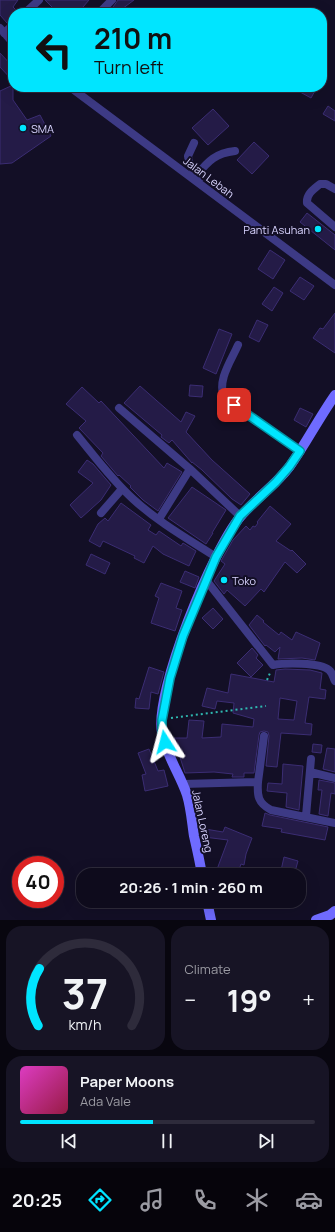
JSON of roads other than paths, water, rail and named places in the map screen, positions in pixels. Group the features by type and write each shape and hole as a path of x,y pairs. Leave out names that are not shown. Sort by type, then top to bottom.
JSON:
{"street":[{"path":"30,8 39,0"},
{"path":"104,8 112,0"},
{"name":"Jalan Lebah","path":"77,92 198,179 335,285"},
{"path":"194,143 188,156 189,162 198,179 215,156 224,152 235,152"},
{"path":"335,189 326,184 320,184 309,193 307,203 335,227"},
{"path":"238,345 223,378 222,385 224,398 300,451"},
{"name":"Jalan Loreng","path":"201,868 188,801 183,784 162,733 162,720 170,678 183,636 216,557 240,516 276,482 289,467 335,394"},
{"path":"119,408 190,469 240,516"},
{"path":"77,435 122,488 145,510 216,557"},
{"path":"159,519 190,469"},
{"path":"100,513 122,488"},
{"path":"206,580 273,665 296,664 325,668 331,672 335,681"},
{"path":"264,736 258,782 258,796 264,806 278,812 306,816 335,823"},
{"path":"306,816 311,759"},
{"path":"310,772 335,778"},
{"path":"183,784 258,782"},
{"path":"208,908 211,920"},
{"path":"316,920 330,915 335,911"}],"place":[{"name":"SMA","path":"23,128"},
{"name":"Panti Asuhan","path":"318,229"},
{"name":"Toko","path":"224,580"}]}
